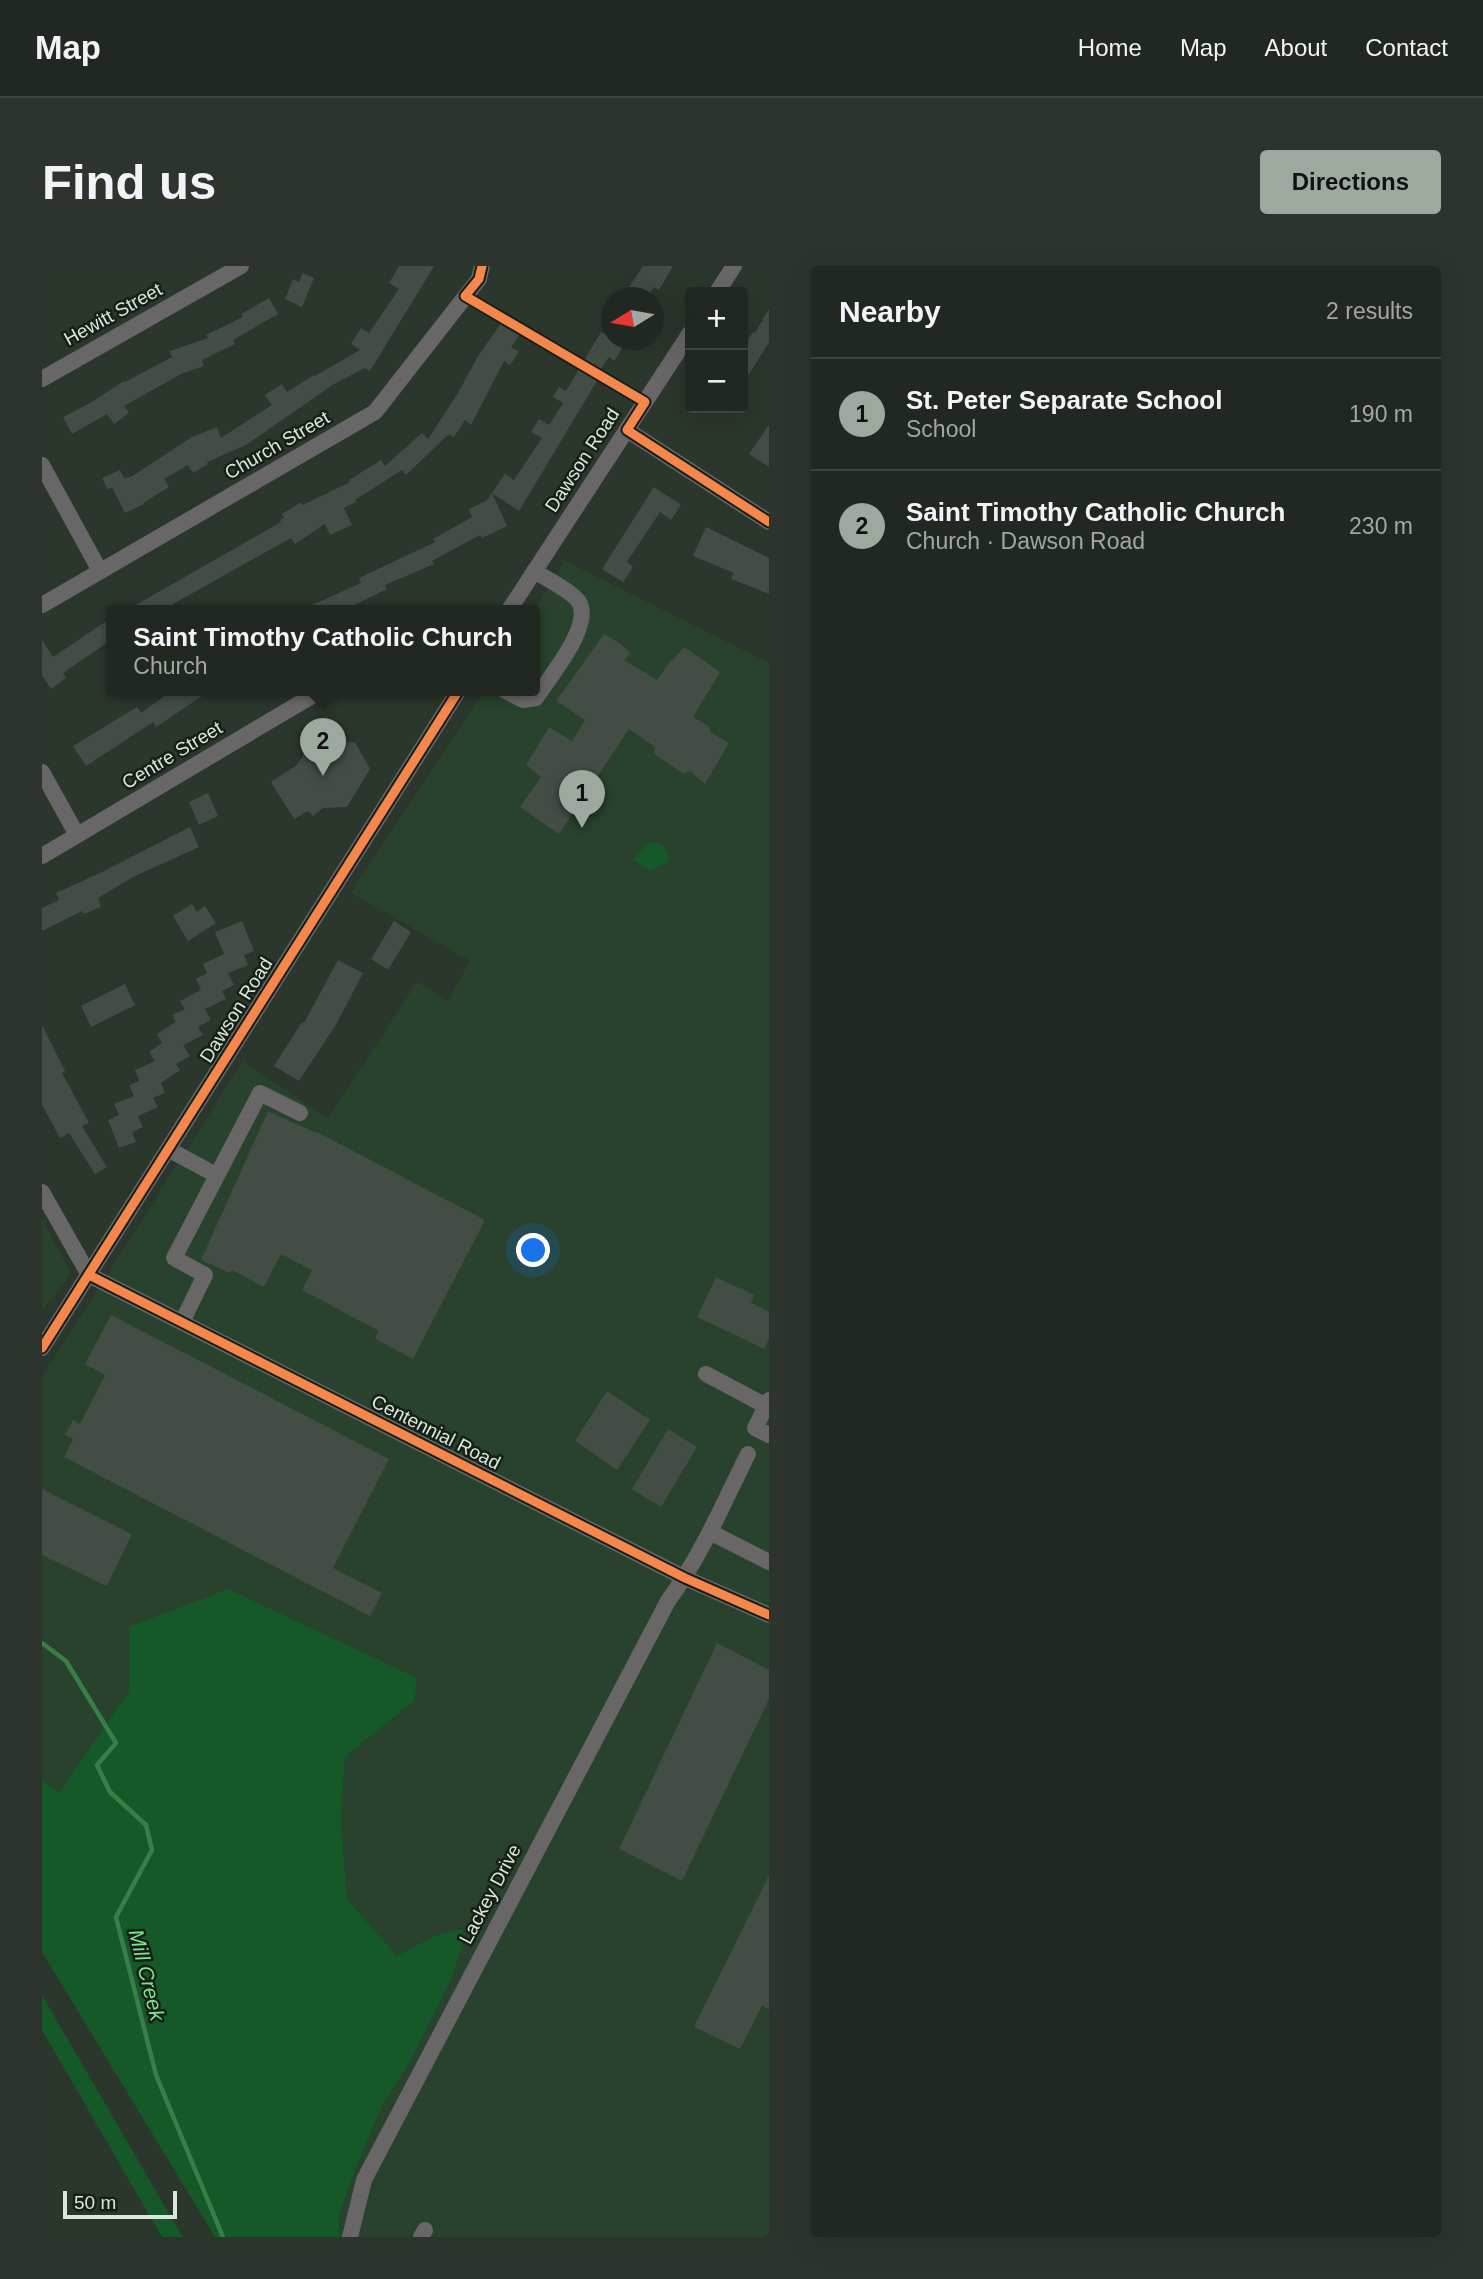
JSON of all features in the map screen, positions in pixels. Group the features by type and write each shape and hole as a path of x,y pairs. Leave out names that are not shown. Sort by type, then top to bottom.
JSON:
{"street":[{"name":"Hewitt Street","path":"42,379 242,266"},
{"name":"Church Street","path":"42,605 375,412 466,296 478,279 482,266"},
{"path":"720,287 734,266"},
{"name":"Dawson Road","path":"512,605 685,341"},
{"path":"627,430 769,522"},
{"path":"42,465 100,571"},
{"path":"534,571 578,600 583,613 580,630 540,692"},
{"name":"Centre Street","path":"42,856 312,696"},
{"name":"Dawson Road","path":"42,1348 455,696"},
{"path":"515,696 523,700 537,696"},
{"path":"42,772 77,835"},
{"path":"182,1322 205,1275 174,1258 260,1093 300,1113"},
{"path":"168,1149 216,1175"},
{"path":"42,1193 89,1275"},
{"name":"Centennial Road","path":"89,1275 685,1578 769,1615"},
{"path":"706,1374 767,1403 755,1428 769,1435"},
{"name":"Lackey Drive","path":"350,2237 364,2180 668,1601 685,1578 710,1532 748,1454"},
{"path":"710,1532 769,1562"}],"path":[{"path":"466,296 645,402"}],"shaded area":[{"path":"565,561 769,663 769,2237 340,2237 339,2215 358,2162 383,2104 411,2060 449,1984 462,1948 434,1936 397,1956 347,1899 341,1821 345,1757 415,1700 417,1678 342,1643 130,1627 129,1691 59,1793 42,1780 42,1377 243,1061 327,1118 417,982 448,1001 470,961 351,893 480,696 540,696 540,605 537,605"},
{"path":"42,1219 71,1273 42,1312"}],"green space":[{"path":"655,842 662,845 669,856 668,862 650,871 633,859 647,844"},
{"path":"228,1589 417,1678 415,1700 345,1757 341,1821 347,1899 397,1956 434,1936 463,1929 462,1948 449,1984 411,2060 383,2104 358,2162 339,2215 340,2237 215,2237 42,1952 42,1780 59,1793 129,1691 129,1627"},
{"path":"42,1995 183,2237 162,2237 42,2030"}],"building":[{"path":"399,266 434,266 370,371 365,368 334,384 246,445 207,462 208,464 193,473 188,465 164,479 169,487 125,513 112,487 108,490 102,478 120,470 124,478 131,477 192,437 217,427 221,438 272,405 265,395 282,384 287,392 360,350 351,344 361,328 369,333 399,289 389,283"},
{"path":"643,266 673,266 661,287 629,287"},
{"path":"303,273 314,278 302,307 285,299 293,279 299,282"},
{"path":"269,298 278,314 233,340 235,344 202,360 204,366 183,373 124,406 129,413 114,424 107,414 72,434 63,417 124,381 172,357 170,351 208,338 206,335 243,317 241,314"},
{"path":"769,309 769,342 748,376 748,340 753,332 755,333"},
{"path":"502,322 520,334 511,347 519,352 510,365 504,361 471,425 465,420 454,437 449,434 406,475 402,470 344,508 352,525 330,535 325,524 295,544 291,538 174,605 136,605 281,522 284,518 282,514 301,502 303,505 350,482 349,480 381,460 385,466 422,433 428,439 478,356"},
{"path":"601,332 601,350 621,350 614,361 609,357 595,377 598,379 519,511 492,493 505,474 514,480 542,438 531,432 539,419 549,425 563,403 553,397 559,387 566,391"},
{"path":"769,425 769,467 749,454"},
{"path":"654,487 681,505 671,520 660,512 627,562 633,567 623,582 602,569"},
{"path":"492,493 507,526 482,538 480,535 432,561 434,564 385,585 387,589 354,605 312,605 361,583 359,578 435,542 433,539 472,517 469,509 486,501"},
{"path":"706,527 769,558 769,594 731,579 734,573 693,556"},
{"path":"106,621 106,643 63,673 66,678 51,689 42,675 42,640 53,657"},
{"path":"604,634 620,643 630,653 624,660 657,680 684,647 720,672 693,717 710,727 710,732 729,743 705,784 690,771 684,774 654,754 655,747 629,729 559,834 520,807 541,777 526,765 549,727 572,741 585,720 556,701"},
{"path":"165,696 202,696 156,727 153,722 86,766 73,746 137,707 141,713"},
{"path":"355,742 370,769 347,807 323,808 313,816 308,811 294,819 271,782 297,765 311,743"},
{"path":"208,793 218,816 199,825 189,802"},
{"path":"190,827 199,847 133,877 98,898 101,907 84,914 82,911 42,931 42,908 59,900 56,893"},
{"path":"192,904 197,912 205,906 216,923 188,941 173,916"},
{"path":"242,921 254,951 244,955 248,965 228,973 234,985 222,991 226,999 205,1009 211,1020 198,1027 203,1035 183,1045 190,1056 176,1064 180,1070 161,1083 165,1093 153,1098 158,1107 138,1116 143,1127 132,1132 136,1142 119,1148 108,1120 119,1115 114,1104 134,1096 129,1085 139,1081 135,1070 155,1061 149,1052 162,1043 157,1034 176,1022 172,1015 185,1009 180,1001 201,990 196,979 207,973 203,964 224,954 215,932"},
{"path":"394,921 411,932 388,970 371,959"},
{"path":"338,960 363,973 337,1023 299,1081 274,1066 302,1022 304,1023"},
{"path":"125,984 135,1005 91,1027 81,1006"},
{"path":"42,1025 65,1071 62,1073 89,1123 82,1126 107,1167 95,1174 69,1133 60,1138 42,1105"},
{"path":"268,1111 317,1132 485,1220 413,1359 375,1339 379,1331 302,1290 312,1270 281,1254 264,1287 232,1270 230,1273 201,1260"},
{"path":"716,1277 754,1295 751,1303 769,1312 769,1339 764,1349 697,1317"},
{"path":"111,1315 389,1459 333,1568 382,1593 370,1616 64,1457 73,1439 65,1435 73,1420 80,1424 105,1375 85,1364"},
{"path":"607,1391 650,1420 617,1470 575,1441"},
{"path":"668,1429 697,1447 661,1507 632,1489"},
{"path":"42,1489 132,1534 107,1586 42,1555"},
{"path":"717,1643 769,1670 769,1699 682,1881 619,1849"},
{"path":"769,1875 769,2010 762,2005 740,2049 694,2027"}],"waterway":[{"name":"Mill Creek","path":"42,1643 66,1661 116,1743 97,1765 110,1792 146,1825 152,1850 116,1917 156,2075 223,2237"}],"cycle path":[{"path":"482,266 479,279 465,296 645,402 627,430 769,522"},
{"path":"42,1348 455,696"},
{"path":"89,1275 685,1578 769,1615"}],"place":[{"name":"Saint Timothy Catholic Church","path":"323,776"},
{"name":"St. Peter Separate School","path":"582,828"}]}
